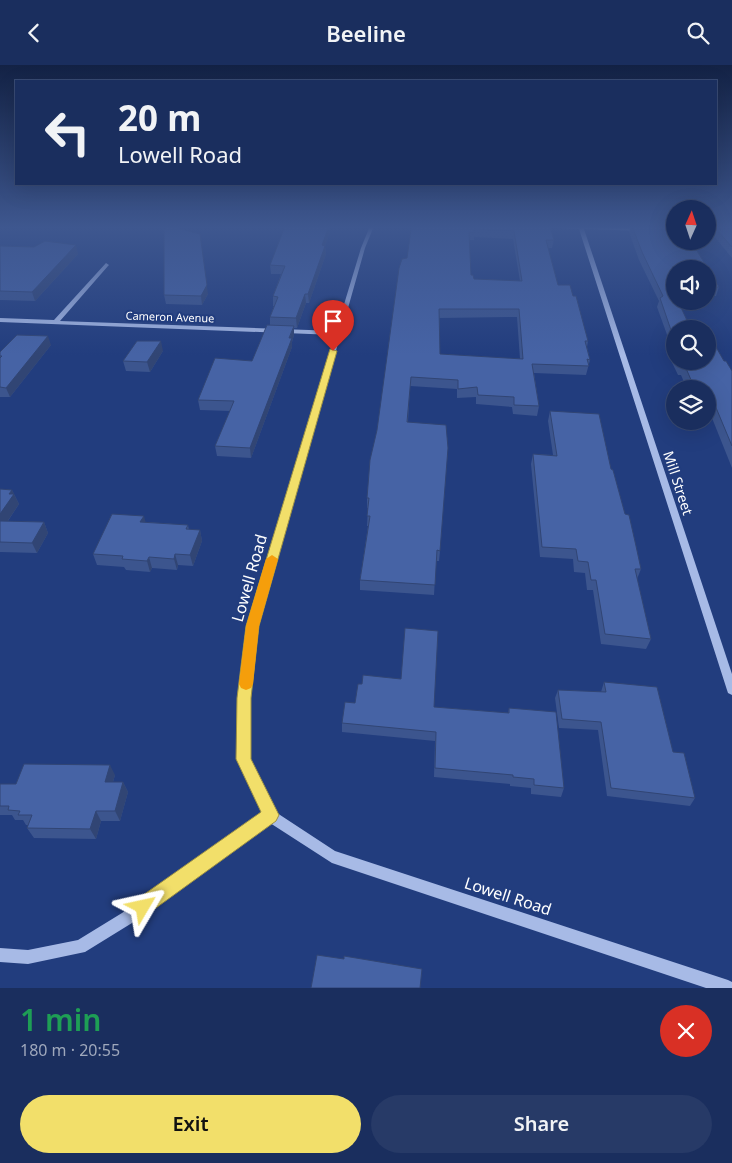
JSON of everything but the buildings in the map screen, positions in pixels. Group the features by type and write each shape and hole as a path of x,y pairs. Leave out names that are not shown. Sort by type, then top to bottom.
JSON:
{"street":[{"path":"56,323 102,269"},
{"name":"Lowell Road","path":"357,269 253,626 244,698 244,759 270,815 332,857 728,988"},
{"name":"Mill Street","path":"595,269 732,690"},
{"name":"Cameron Avenue","path":"0,321 338,333"},
{"path":"0,955 28,957 80,947 127,918 270,815"}],"slow traffic":[{"path":"246,684 253,626 272,559"}],"route":[{"path":"143,907 270,815 244,759 244,698 253,626 333,351"}]}
